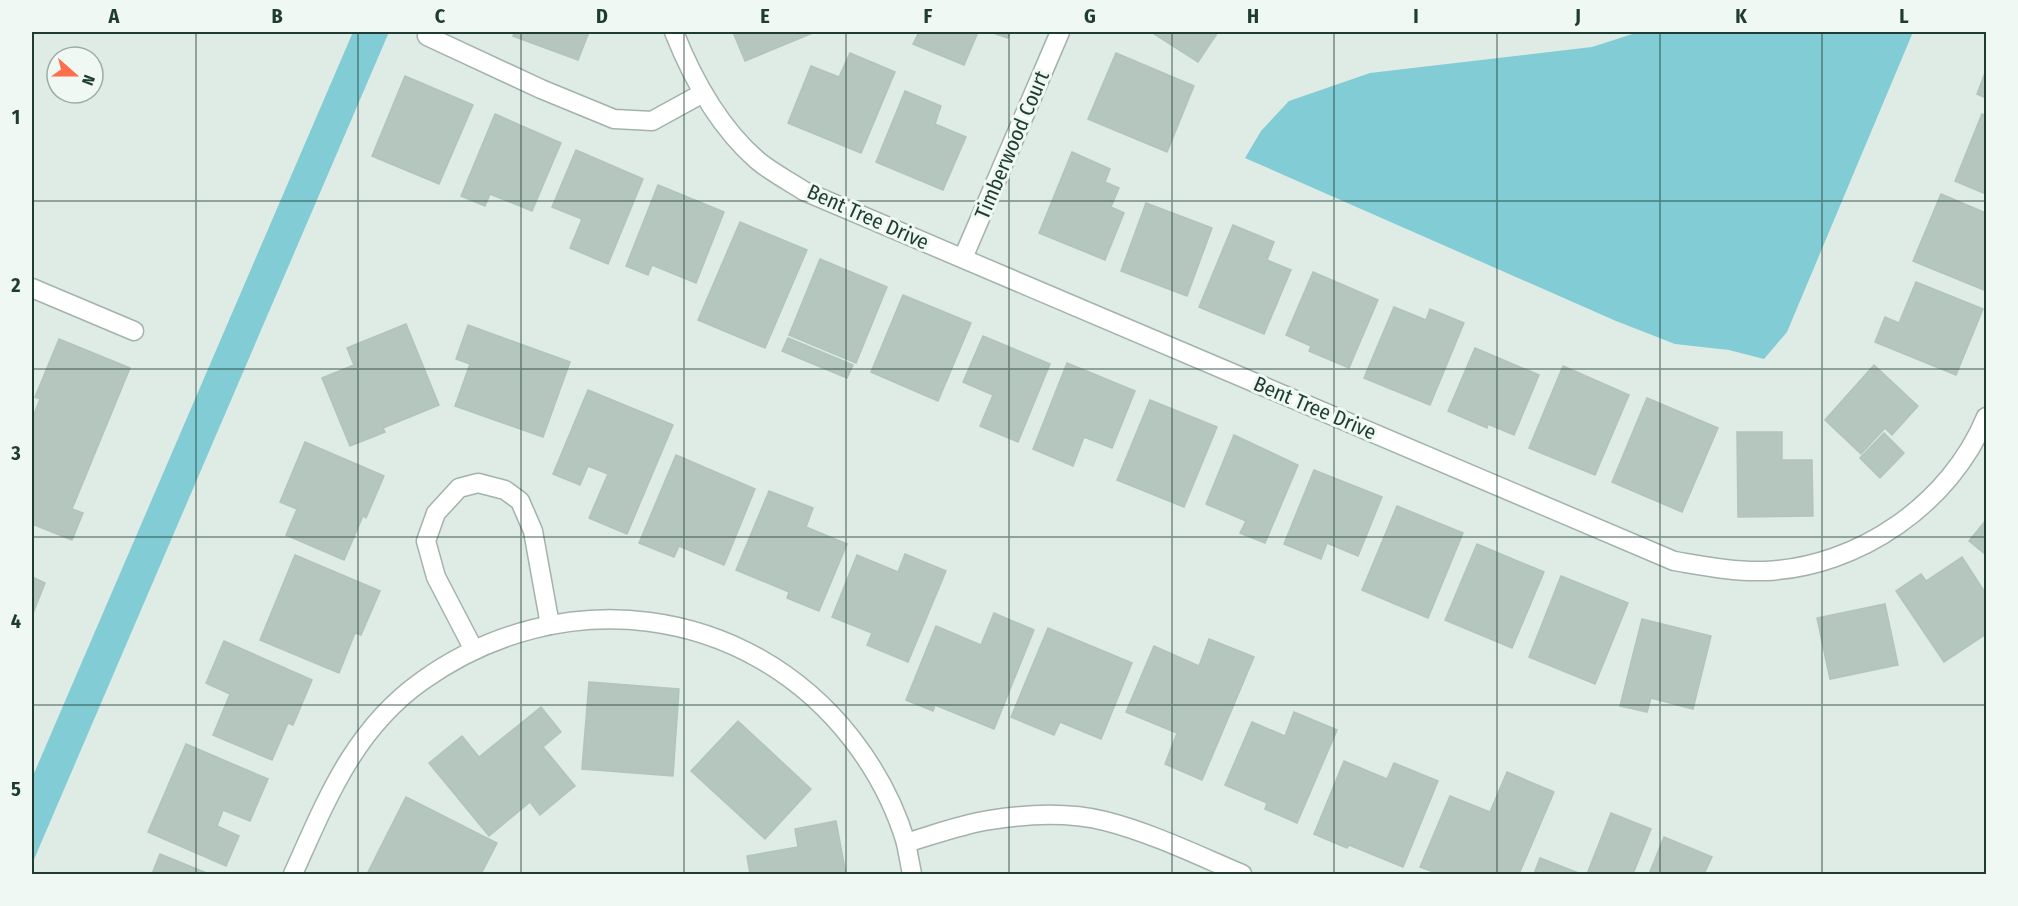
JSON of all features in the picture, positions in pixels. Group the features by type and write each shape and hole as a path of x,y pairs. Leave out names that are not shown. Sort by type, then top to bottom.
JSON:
{"street":[{"name":"Bent Tree Drive","path":"674,32 687,64 716,114 759,162 804,191 1674,561 1722,569 1766,571 1807,565 1854,550 1886,534 1920,508 1949,478 1974,443 1986,417"},
{"name":"Timberwood Court","path":"963,258 1060,32"},
{"path":"427,36 541,89 614,119 652,121 703,93"},
{"path":"32,288 134,331"},
{"path":"474,650 436,577 426,541 436,513 459,488 478,483 505,490 520,501 533,531 550,625"},
{"path":"293,874 334,783 356,748 386,713 420,682 460,656 502,637 530,628 576,620 622,619 669,624 714,637 766,662 805,689 838,721 867,758 889,799 906,843 912,874"},
{"path":"906,843 988,820 1038,814 1083,817 1104,821 1158,838 1242,874"}],"water":[{"path":"353,32 389,32 32,864 32,778"},
{"path":"1639,32 1913,32 1787,332 1764,359 1729,350 1675,344 1616,321 1245,158 1261,131 1289,101 1370,73 1592,47"}],"building":[{"path":"515,32 589,32 578,60 513,36"},
{"path":"733,32 815,32 745,61"},
{"path":"919,32 978,32 964,65 913,44"},
{"path":"990,32 1010,32 1008,38"},
{"path":"1151,32 1218,32 1198,62"},
{"path":"850,53 895,72 861,153 788,123 811,66 839,77"},
{"path":"1116,53 1194,86 1167,152 1088,119"},
{"path":"1986,70 1986,98 1977,94"},
{"path":"405,76 473,105 439,184 372,156"},
{"path":"905,91 941,106 935,124 966,137 943,190 876,162"},
{"path":"495,114 561,143 532,211 490,194 485,206 461,196"},
{"path":"1982,114 1986,115 1986,194 1955,181"},
{"path":"576,150 643,179 608,264 570,248 582,219 552,207"},
{"path":"1072,152 1110,169 1105,182 1119,188 1111,207 1124,213 1105,260 1039,233"},
{"path":"658,185 724,212 696,283 652,265 648,275 626,266"},
{"path":"1941,194 1986,213 1986,291 1913,261"},
{"path":"1146,203 1212,228 1187,296 1121,271"},
{"path":"740,222 807,250 765,348 698,320"},
{"path":"1233,225 1274,242 1267,260 1291,270 1264,334 1199,307"},
{"path":"820,259 887,287 856,363 789,335"},
{"path":"1313,272 1378,300 1349,368 1309,351 1311,346 1286,335"},
{"path":"1916,282 1983,309 1956,375 1875,342 1885,317 1899,323"},
{"path":"903,295 971,323 938,401 871,372"},
{"path":"1394,307 1426,320 1430,309 1464,323 1430,405 1364,378"},
{"path":"406,324 439,405 383,428 385,432 350,446 322,378 354,365 347,348"},
{"path":"468,325 570,362 543,437 455,406 470,364 456,359"},
{"path":"983,336 1050,364 1018,442 980,426 993,395 963,382"},
{"path":"788,338 853,365 847,378 782,351"},
{"path":"59,339 130,368 72,509 83,513 72,540 32,524 32,419 40,399 35,397"},
{"path":"1475,348 1539,375 1514,435 1488,424 1487,428 1448,411"},
{"path":"1067,363 1135,391 1112,448 1084,437 1073,466 1033,449"},
{"path":"1874,365 1918,406 1892,435 1885,428 1861,454 1825,420"},
{"path":"1563,366 1629,395 1595,475 1529,448"},
{"path":"588,390 673,425 627,534 589,518 608,474 588,466 580,485 553,474"},
{"path":"1647,398 1718,428 1682,512 1612,482"},
{"path":"1150,400 1217,427 1184,507 1117,480"},
{"path":"1737,432 1782,432 1782,460 1812,460 1813,516 1738,517"},
{"path":"1884,433 1904,453 1880,478 1860,458"},
{"path":"1234,435 1298,465 1265,543 1240,533 1246,521 1206,504"},
{"path":"305,442 384,476 366,518 363,516 344,560 286,535 297,509 280,502"},
{"path":"676,455 755,489 724,565 679,546 674,557 639,543"},
{"path":"1314,470 1382,497 1358,556 1327,543 1321,559 1284,544"},
{"path":"769,491 813,508 806,527 847,544 819,611 787,598 789,592 736,570"},
{"path":"1397,506 1463,533 1428,618 1362,590"},
{"path":"1986,520 1986,555 1969,541"},
{"path":"1477,544 1544,572 1512,648 1445,620"},
{"path":"905,554 946,571 908,662 867,645 872,633 832,617 857,555 898,572"},
{"path":"295,555 380,591 361,635 355,633 339,673 260,640"},
{"path":"1962,557 1986,594 1986,634 1944,662 1896,591 1921,574 1926,581"},
{"path":"1561,576 1628,603 1595,684 1529,657"},
{"path":"32,577 45,583 32,616"},
{"path":"1885,604 1898,665 1830,679 1817,618"},
{"path":"994,613 1034,630 994,729 935,705 933,711 906,700 936,626 981,645"},
{"path":"1642,619 1711,636 1693,709 1651,698 1647,712 1620,706"},
{"path":"1048,628 1132,663 1101,739 1060,722 1054,735 1011,717"},
{"path":"1209,639 1254,657 1202,780 1165,764 1177,733 1126,712 1154,646 1199,666"},
{"path":"224,641 312,680 293,725 288,723 272,760 213,735 230,694 206,683"},
{"path":"589,682 679,689 673,776 582,769"},
{"path":"541,707 561,732 543,747 575,786 540,815 530,802 489,836 429,763 462,736 479,757"},
{"path":"1294,712 1337,730 1297,823 1265,809 1267,803 1225,785 1252,722 1285,736"},
{"path":"738,721 811,789 765,839 691,771"},
{"path":"186,744 268,779 250,821 223,810 217,826 239,836 226,866 148,832"},
{"path":"1344,761 1387,779 1394,763 1438,781 1403,867 1349,845 1347,848 1314,834"},
{"path":"1507,772 1554,792 1519,874 1439,874 1420,867 1450,796 1490,812"},
{"path":"406,797 497,843 481,874 367,874"},
{"path":"1611,813 1651,829 1633,874 1587,874"},
{"path":"836,821 846,874 750,874 747,856 798,847 795,829"},
{"path":"1664,837 1712,857 1704,874 1649,874"},
{"path":"160,854 209,874 152,874"},
{"path":"1540,858 1581,874 1534,874"}]}
